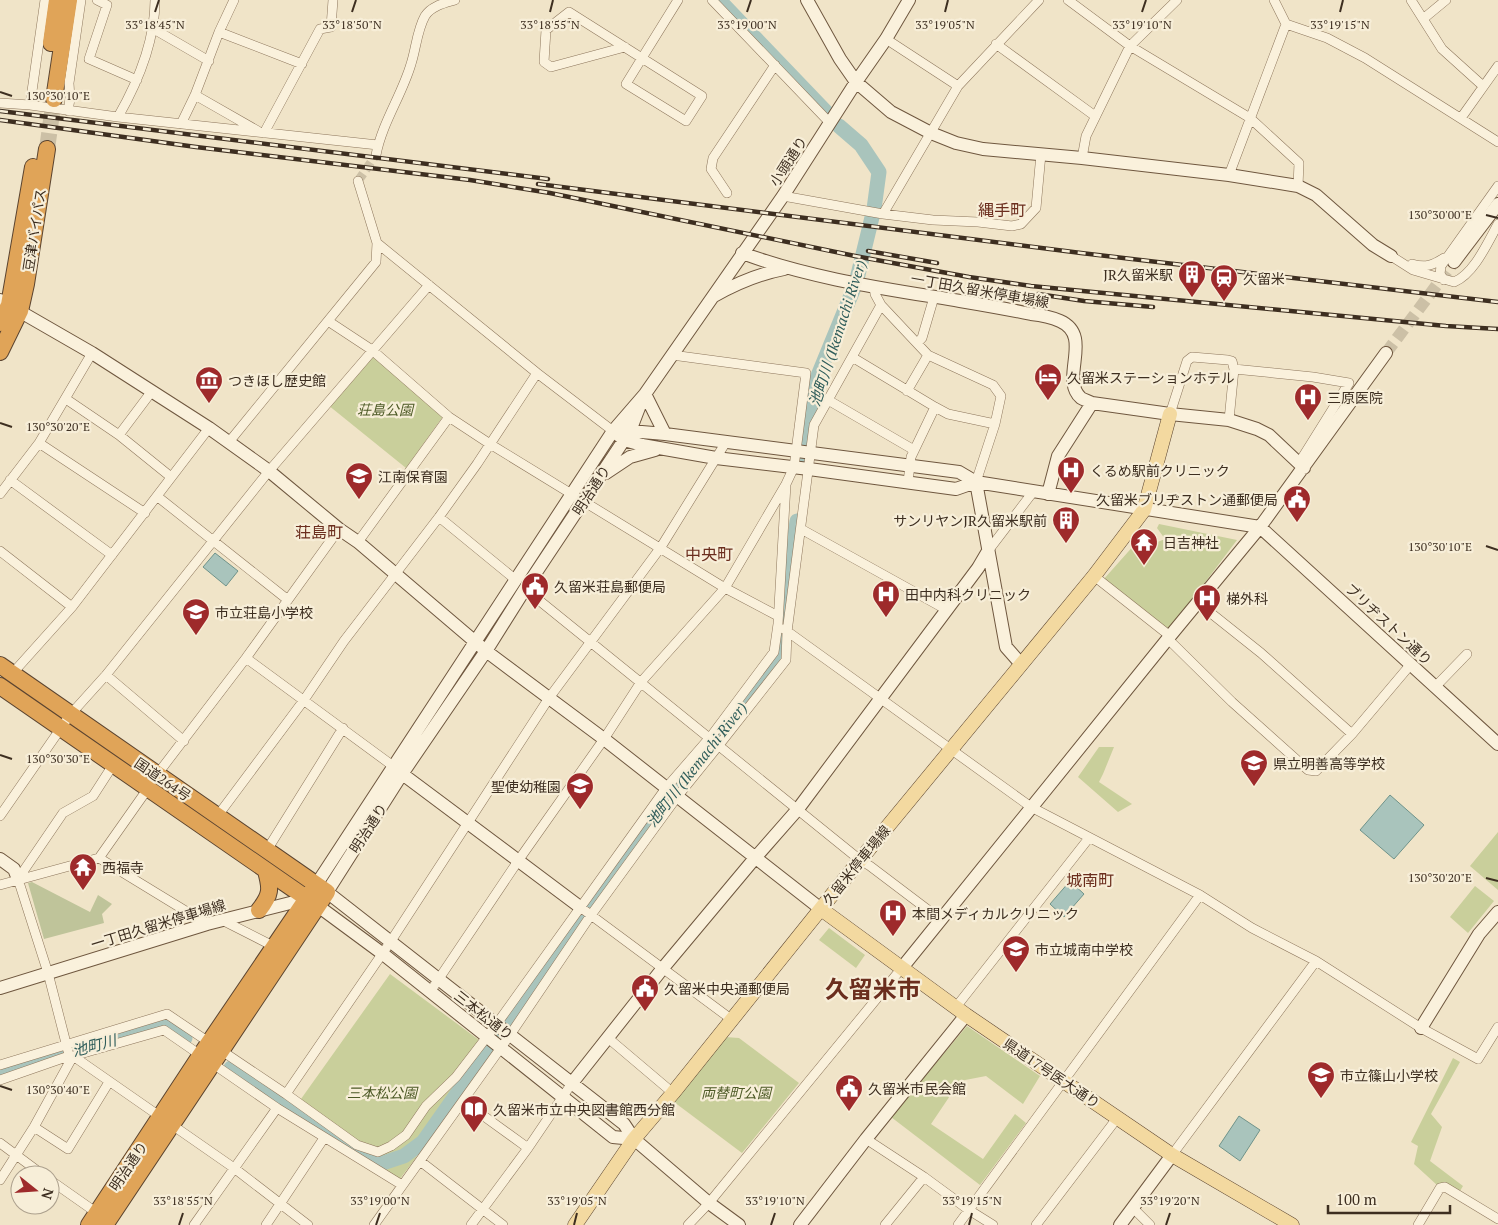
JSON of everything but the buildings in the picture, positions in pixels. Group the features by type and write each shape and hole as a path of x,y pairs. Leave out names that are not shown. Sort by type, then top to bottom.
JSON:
{"highway":[{"path":"42,101 57,0"},
{"path":"42,101 69,0"},
{"name":"豆津バイパス","path":"10,305 42,148"},
{"path":"0,323 10,305"},
{"path":"0,352 10,305"},
{"name":"国道264号","path":"6,669 113,765 266,871 317,896"},
{"name":"国道264号","path":"1,689 65,721 157,775 266,850 317,896"},
{"path":"259,910 268,899 270,889 266,871"},
{"name":"明治通り","path":"211,1053 275,947 317,896"},
{"name":"明治通り","path":"97,1221 167,1121 317,896"}],"main road":[{"path":"1144,510 1170,414"},
{"name":"久留米停車場線","path":"575,1225 634,1139 860,860 1094,576 1144,510"},
{"name":"県道17号医大通り","path":"821,910 961,1011 1172,1155 1292,1225"}],"street":[{"path":"42,101 45,0"},
{"path":"68,111 70,99 69,83 81,0"},
{"path":"97,0 107,5 89,59 137,80"},
{"path":"118,118 134,89 144,61 152,28 155,0"},
{"path":"180,124 196,95 219,32 234,0"},
{"path":"262,133 320,29 331,26 334,0"},
{"path":"0,103 42,101 68,111 262,133 377,150 411,65 426,14 439,2 455,0"},
{"path":"624,47 551,67 544,62 546,30 569,12 624,47 642,58 702,96 686,121 626,84 642,58 678,0"},
{"path":"712,0 830,122"},
{"path":"807,0 840,59 856,82 891,112 931,133 956,143 983,149 1229,175 1298,186 1322,200 1373,244 1413,270 1454,282 1467,274 1479,258 1498,224"},
{"name":"小頭通り","path":"742,253 783,196 909,0"},
{"path":"883,214 958,86 1039,0"},
{"path":"1068,0 1130,46 1250,118 1299,163 1298,186"},
{"path":"1082,158 1086,136 1130,46 1177,0"},
{"path":"1274,0 1286,24 1327,38 1365,58 1498,142"},
{"path":"1411,0 1442,49 1483,86"},
{"path":"1423,20 1446,0"},
{"path":"1229,175 1286,24"},
{"path":"152,28 208,61"},
{"path":"219,32 302,64"},
{"path":"886,38 958,86"},
{"path":"996,44 1096,116"},
{"path":"726,193 711,169 713,158 775,65"},
{"path":"1462,118 1498,66"},
{"path":"196,95 262,133"},
{"path":"783,196 883,214 1012,226 1021,224 1036,208 1041,154"},
{"path":"229,442 376,262 377,243 358,181"},
{"path":"1391,256 1419,266 1430,266 1452,258 1498,186"},
{"path":"1444,280 1440,274 1440,266 1452,258 1498,204"},
{"path":"377,243 537,373 614,431 663,448 716,458 956,489 976,482"},
{"path":"614,431 645,394 742,253"},
{"name":"一丁田久留米停車場線","path":"742,253 788,268 872,286 1059,320 1070,326 1074,334 1076,348 1073,386 1081,398 1092,403"},
{"path":"712,298 745,280 788,268"},
{"path":"0,816 65,721 106,675 269,470 429,285"},
{"path":"872,286 881,306 928,355 994,385 1001,396 995,424 976,482 1006,647 1021,664"},
{"path":"917,344 922,338 934,296"},
{"path":"10,305 152,391 269,470 339,529 358,542 486,651 604,739 821,910"},
{"path":"374,1225 510,1035 591,915 676,797 786,660 787,632 810,469 814,425 881,306"},
{"path":"328,321 372,350 449,417 578,499 778,620 787,632 1031,807 1200,895 1252,928 1316,961 1421,1028 1478,1059 1498,1027"},
{"path":"0,494 39,443 92,353"},
{"path":"688,1225 709,1203 901,969 1260,527 1301,466 1386,353"},
{"path":"430,992 518,860 604,739 641,682 725,588 794,467 806,373 672,355"},
{"path":"907,391 928,355"},
{"path":"852,357 935,408 948,414 995,424"},
{"path":"1170,414 1187,360 1192,357 1228,360 1232,361 1234,369 1230,420"},
{"path":"1234,369 1313,377 1349,383 1301,466"},
{"path":"207,830 304,700 344,641 478,464 537,373"},
{"path":"119,435 152,391"},
{"path":"645,394 665,434"},
{"path":"627,435 645,394"},
{"path":"66,399 119,435 171,477"},
{"path":"828,400 914,450"},
{"path":"1048,494 1058,456 1092,403 1230,420 1269,435 1301,466"},
{"path":"908,482 914,450 935,408"},
{"path":"358,542 449,417"},
{"path":"1,689 6,669 72,607 209,428"},
{"name":"明治通り","path":"317,896 398,770 475,642 521,584 578,499 614,431"},
{"path":"627,435 665,434 959,472 976,482 1260,527"},
{"name":"明治通り","path":"578,499 598,478 627,435"},
{"path":"286,1094 383,954 549,698 660,547 726,442"},
{"path":"39,443 145,514"},
{"path":"598,478 630,457 642,452 663,448"},
{"path":"10,480 112,556"},
{"path":"0,1080 71,1056 164,1030 286,1094 357,1145 378,1152 391,1146 406,1135 426,1106 456,1077 496,1025 666,788 709,738 774,652 778,620 786,484"},
{"path":"471,1225 528,1148 572,1083 663,968 755,858 798,810 1033,492"},
{"path":"158,497 288,600"},
{"path":"439,517 590,642 860,860 940,919"},
{"name":"ブリヂストン通り","path":"1260,527 1498,744"},
{"path":"0,885 99,858 157,775 246,658 339,529"},
{"path":"801,529 947,610"},
{"path":"0,551 72,607"},
{"path":"1094,576 1169,637 1232,702 1308,770 1313,772 1352,734 1411,664"},
{"name":"明治通り","path":"398,770 486,651 521,584"},
{"path":"1198,602 1255,648 1352,734"},
{"path":"1436,687 1467,654"},
{"path":"246,658 343,728 731,1019"},
{"path":"106,675 184,740"},
{"path":"266,850 343,728"},
{"path":"18,879 63,814 94,796 113,765"},
{"path":"800,1225 1089,838"},
{"path":"99,858 207,924"},
{"path":"0,859 14,869 18,879 48,973 71,1056 234,1168 308,1225"},
{"path":"958,1225 1200,895"},
{"name":"一丁田久留米停車場線","path":"0,988 207,924 317,896"},
{"name":"三本松通り","path":"317,896 391,941 624,1124 634,1139 709,1203 739,1225"},
{"name":"三本松通り","path":"317,896 383,954 613,1137 634,1139"},
{"path":"1421,1028 1479,934 1498,912"},
{"path":"222,920 275,947"},
{"path":"1120,1225 1316,961"},
{"path":"0,1066 167,1014 277,1108 402,1185"},
{"path":"608,1038 673,1093"},
{"path":"0,1180 34,1127 71,1056"},
{"path":"34,1127 68,1148 110,1082"},
{"path":"463,1101 528,1148"},
{"path":"194,1225 277,1108"},
{"path":"1036,1225 1118,1117"},
{"path":"266,1225 324,1138"},
{"path":"866,1139 993,1225"},
{"path":"0,1143 30,1165"},
{"path":"420,1161 503,1225"},
{"path":"885,1225 924,1177"},
{"path":"1418,1225 1440,1188 1445,1187 1498,1219"},
{"path":"60,1189 97,1221"},
{"path":"1133,1208 1150,1225"}],"green space":[{"name":"荘島公園","path":"372,354 444,415 406,468 328,405"},
{"path":"1159,524 1237,540 1169,630 1103,580 1144,534 1155,543 1165,539 1157,528"},
{"path":"1099,747 1114,747 1099,782 1132,804 1118,812 1078,777"},
{"path":"1498,832 1498,890 1470,866"},
{"path":"32,882 90,912 98,895 112,904 102,914 104,923 44,939 28,883"},
{"path":"1475,886 1494,901 1468,933 1450,917"},
{"path":"829,928 865,955 856,968 819,940"},
{"name":"三本松公園","path":"390,974 479,1040 480,1044 415,1159 399,1180 291,1113"},
{"path":"967,1026 1040,1076 1023,1104 986,1076 960,1081 931,1124 983,1159 1015,1114 1026,1123 980,1185 891,1117"},
{"name":"両替町公園","path":"725,1037 739,1038 799,1083 742,1153 674,1102"},
{"path":"1453,1058 1460,1062 1431,1114 1442,1127 1430,1161 1463,1186 1460,1191 1446,1184 1437,1185 1414,1164 1418,1146 1411,1142"}],"water":[{"path":"215,553 238,571 226,586 203,567"},
{"path":"1390,795 1424,825 1394,859 1360,830"},
{"path":"1070,881 1084,894 1064,917 1050,904"},
{"path":"1239,1116 1260,1130 1240,1161 1219,1146"}],"waterway":[{"name":"池町川 (Ikemachi River)","path":"719,0 827,113"},
{"name":"池町川 (Ikemachi River)","path":"804,466 817,378 856,283 874,209 879,172 861,145 839,126"},
{"name":"池町川 (Ikemachi River)","path":"231,1068 374,1163 380,1164 404,1156 423,1142 480,1061 512,1020 580,918 680,782 776,660 780,649 797,521"},
{"name":"池町川","path":"0,1071 166,1025 185,1038"}],"tunnel":[{"path":"47,149 54,99"},
{"path":"358,181 376,155"},
{"path":"1386,353 1454,262"}],"railway":[{"path":"0,111 548,179"},
{"path":"0,120 196,147 470,180 550,193 855,256 969,277 1031,286 1446,326 1498,329"},
{"path":"538,184 1081,253 1498,302"},
{"path":"868,251 937,263"},
{"path":"1038,294 1084,301 1153,307"}],"place":[{"name":"JR久留米駅","path":"1192,298"},
{"name":"久留米","path":"1224,302"},
{"name":"久留米ステーションホテル","path":"1048,401"},
{"name":"つきほし歴史館","path":"209,404"},
{"name":"三原医院","path":"1308,421"},
{"name":"くるめ駅前クリニック","path":"1071,494"},
{"name":"江南保育園","path":"359,500"},
{"name":"久留米ブリヂストン通郵便局","path":"1297,523"},
{"name":"サンリヤンJR久留米駅前","path":"1066,544"},
{"name":"日吉神社","path":"1144,566"},
{"name":"久留米荘島郵便局","path":"535,610"},
{"name":"田中内科クリニック","path":"886,618"},
{"name":"梯外科","path":"1207,622"},
{"name":"市立荘島小学校","path":"196,636"},
{"name":"県立明善高等学校","path":"1254,787"},
{"name":"聖使幼稚園","path":"580,810"},
{"name":"西福寺","path":"83,891"},
{"name":"本間メディカルクリニック","path":"893,937"},
{"name":"市立城南中学校","path":"1016,973"},
{"name":"久留米中央通郵便局","path":"645,1012"},
{"name":"市立篠山小学校","path":"1321,1099"},
{"name":"久留米市民会館","path":"849,1112"},
{"name":"久留米市立中央図書館西分館","path":"474,1133"}],"district":[{"name":"縄手町","path":"1002,210"},
{"name":"荘島町","path":"319,532"},
{"name":"中央町","path":"709,554"},
{"name":"城南町","path":"1090,880"},
{"name":"久留米市","path":"873,989"}]}
